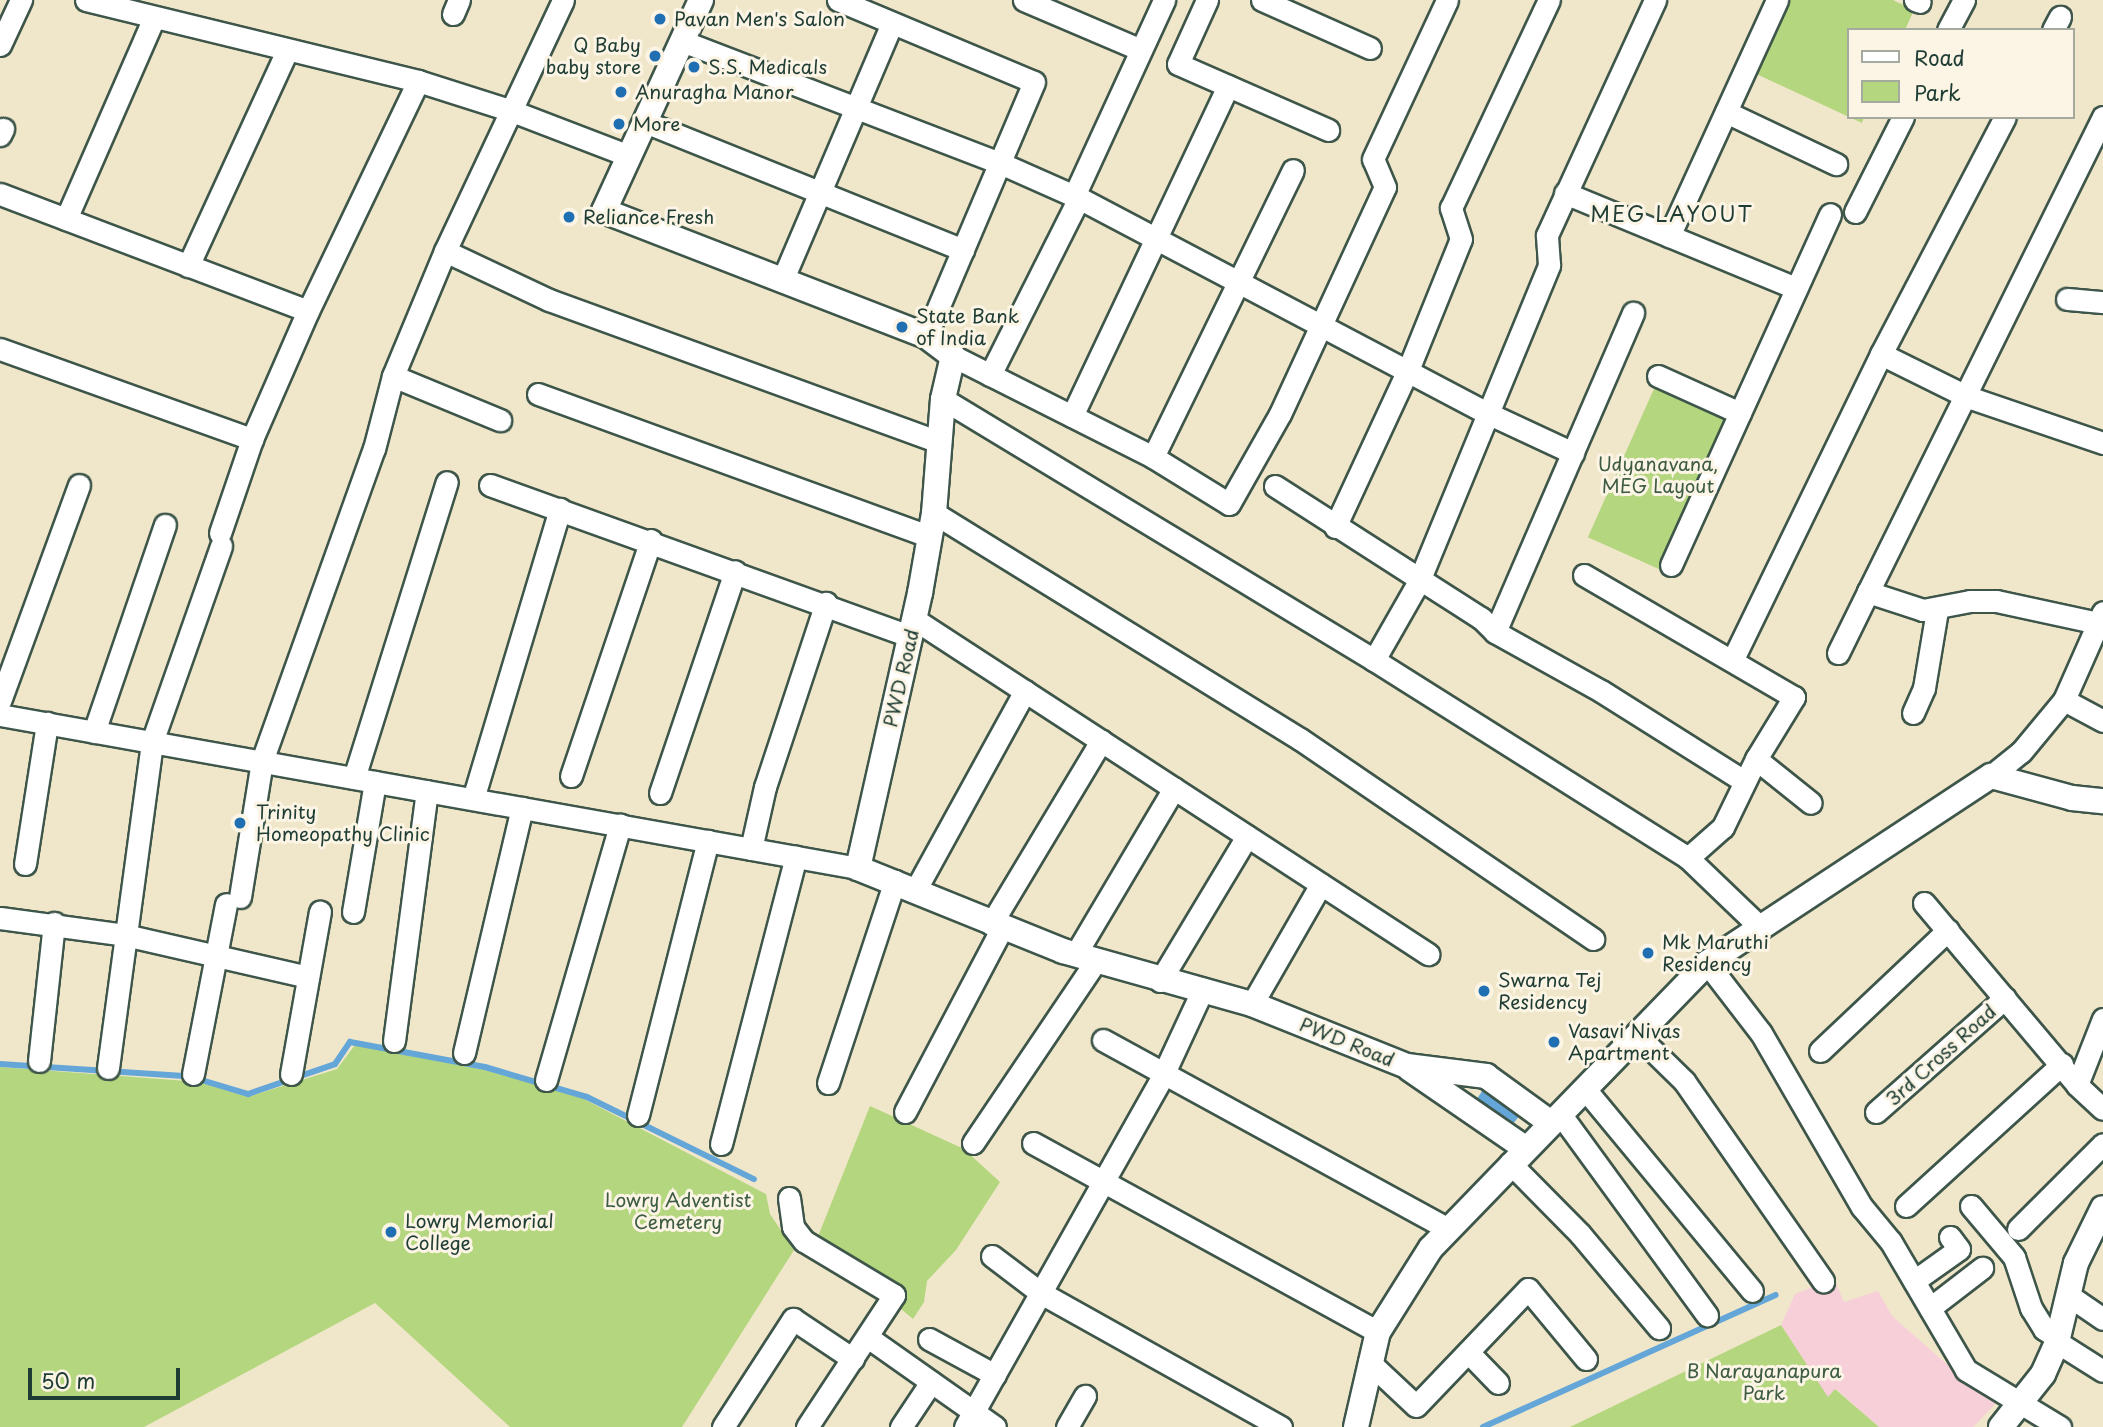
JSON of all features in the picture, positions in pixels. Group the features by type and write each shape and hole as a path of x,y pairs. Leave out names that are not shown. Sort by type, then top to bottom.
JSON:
{"street":[{"path":"0,45 21,0"},
{"path":"86,0 418,82 512,111 629,156"},
{"path":"193,1074 216,959 233,900 261,761 374,449 393,376 445,251 563,0"},
{"path":"701,0 604,211 926,336 953,356 1153,457 1229,504 1280,414 1385,187 1373,159 1447,0"},
{"path":"838,0 1034,82 926,336"},
{"path":"1024,0 1141,50"},
{"path":"990,375 1077,197 1164,0"},
{"path":"1207,0 1178,64 1328,130"},
{"path":"1262,0 1370,48"},
{"path":"1335,527 1408,370 1461,239 1451,208 1549,0"},
{"path":"1374,660 1419,581 1549,265 1547,235 1655,0"},
{"path":"1669,236 1777,0"},
{"path":"1949,28 1964,0"},
{"path":"66,219 155,18"},
{"path":"782,281 817,193 892,23"},
{"path":"682,41 855,111 1000,163 1077,197 1487,413 1573,453"},
{"path":"188,266 287,51"},
{"path":"108,1068 152,742 253,439 308,312 418,82"},
{"path":"1072,416 1228,86"},
{"path":"1726,112 1836,164"},
{"path":"1838,653 1968,397 2103,117"},
{"path":"1855,212 1902,119"},
{"path":"1733,659 1881,354 2004,119"},
{"path":"645,122 963,250"},
{"path":"1153,457 1241,282 1293,170"},
{"path":"1565,193 1796,288"},
{"path":"0,194 308,312"},
{"path":"1671,565 1830,215"},
{"path":"445,251 549,300 940,442"},
{"path":"2067,299 2103,302"},
{"path":"1495,632 1633,313"},
{"path":"0,349 253,439"},
{"path":"1881,354 1968,397 2103,443"},
{"name":"PWD Road","path":"953,356 943,399 930,537 858,868 905,885 997,926 1085,958 1160,981 1203,989 1252,1004 1407,1066 1486,1076 1556,1119"},
{"path":"393,376 500,420"},
{"path":"1658,376 1740,412"},
{"path":"538,394 930,537"},
{"path":"943,399 1374,660 1688,858 1759,926"},
{"path":"353,912 364,780 447,482"},
{"path":"0,701 79,485"},
{"path":"490,485 826,603 912,628 1025,691 1427,954"},
{"path":"1275,485 1335,527 1481,618 1495,632 1744,781"},
{"path":"473,799 560,509"},
{"path":"934,513 1300,739 1593,939"},
{"path":"94,732 165,525"},
{"path":"571,776 651,540"},
{"path":"660,793 735,571"},
{"path":"1584,575 1733,659 1794,697 1756,759 1723,827 1688,858"},
{"path":"1356,1427 1378,1332 1448,1229 1707,963 1759,926 1991,776 2021,752 2064,700 2099,628 1996,601 1970,601 1937,610 1923,610 1868,592"},
{"path":"751,849 765,787 826,603"},
{"path":"1913,713 1924,688 1937,610"},
{"path":"828,1083 905,885 1025,691"},
{"path":"2064,700 2103,721"},
{"path":"0,715 858,868"},
{"path":"25,864 47,723"},
{"path":"905,1112 997,926 1101,741"},
{"path":"1756,759 1811,803"},
{"path":"1991,776 2072,798 2103,801"},
{"path":"973,1143 1085,958 1174,788"},
{"path":"394,1041 426,791"},
{"path":"464,1053 522,808"},
{"path":"546,1080 620,825"},
{"path":"1160,981 1247,836"},
{"path":"638,1115 708,841"},
{"path":"721,1144 796,857"},
{"path":"1252,1004 1321,884"},
{"path":"1924,903 2062,1063 2077,1085 2103,1110"},
{"path":"291,1074 320,912"},
{"path":"0,918 54,923 125,935 216,959 308,977"},
{"path":"39,1061 54,923"},
{"path":"1820,1051 1948,930"},
{"path":"1707,963 1761,1033 1862,1207 1891,1242 1966,1370 2024,1402 2060,1427"},
{"path":"970,1419 1163,1074 1203,989"},
{"name":"3rd Cross Road","path":"1876,1112 2005,998"},
{"path":"2077,1085 2103,1019"},
{"path":"1636,1034 1684,1081 1823,1280"},
{"path":"1103,1040 1448,1229"},
{"path":"1906,1206 2062,1063"},
{"path":"1407,1066 1517,1156 1659,1328"},
{"path":"1585,1089 1752,1291"},
{"path":"1556,1119 1707,1315"},
{"path":"1033,1143 1101,1183 1378,1332"},
{"path":"2018,1229 2103,1144"},
{"path":"789,1198 793,1227 804,1241 894,1295 869,1338 807,1427"},
{"path":"1971,1206 2014,1256 2031,1308 2044,1329 2103,1371"},
{"path":"2001,1427 2024,1402 2043,1374 2058,1340 2068,1295 2095,1240 2103,1209"},
{"path":"1914,1281 1959,1249 1950,1237"},
{"path":"992,1256 1041,1293 1281,1427"},
{"path":"1930,1308 1983,1276"},
{"path":"1369,1362 1416,1406 1528,1289 1586,1359"},
{"path":"2068,1295 2103,1319"},
{"path":"723,1427 793,1319 853,1359"},
{"path":"869,1338 931,1382 970,1419 995,1427"},
{"path":"929,1339 995,1375"},
{"path":"1468,1352 1497,1383"},
{"path":"901,1427 931,1382"},
{"path":"1067,1427 1085,1396"}],"shaded area":[{"path":"1834,1279 1844,1302 1878,1291 1892,1316 1966,1381 1999,1400 1973,1427 1879,1427 1836,1389 1828,1398 1781,1325 1795,1294"}],"green space":[{"path":"1785,0 1893,0 1914,10 1906,28 1848,28 1848,117 1752,72"},
{"name":"Udyanavana, MEG Layout","path":"1657,382 1729,414 1660,569 1588,537"},
{"name":"Lowry Memorial College","path":"355,1045 485,1070 580,1097 766,1194 770,1214 794,1250 682,1427 510,1427 375,1303 144,1427 0,1427 0,1067 200,1082 248,1097 337,1069"},
{"path":"870,1106 964,1149 1000,1182 956,1250 927,1281 924,1302 913,1319 817,1239"},
{"name":"B Narayanapura Park","path":"1781,1325 1828,1397 1835,1389 1879,1427 1570,1427"}],"water":[{"path":"1486,1085 1520,1115 1509,1129 1471,1108"}],"waterway":[{"path":"0,1064 188,1076 248,1094 335,1064 350,1042 485,1067 587,1097 754,1179"},
{"path":"1483,1427 1776,1295"}],"place":[{"name":"Pavan Men's Salon","path":"660,19"},
{"name":"Q Baby baby store","path":"655,56"},
{"name":"S.S. Medicals","path":"694,67"},
{"name":"Anuragha Manor","path":"621,92"},
{"name":"More","path":"619,124"},
{"name":"Reliance Fresh","path":"569,217"},
{"name":"State Bank of India","path":"902,327"},
{"name":"Trinity Homeopathy Clinic","path":"240,823"},
{"name":"Mk Maruthi Residency","path":"1648,953"},
{"name":"Swarna Tej Residency","path":"1484,991"},
{"name":"Vasavi Nivas Apartment","path":"1554,1042"},
{"name":"Lowry Memorial College","path":"391,1232"}],"district":[{"name":"MEG LAYOUT","path":"1672,213"}],"park label":[{"name":"Lowry Adventist Cemetery","path":"678,1211"}]}
